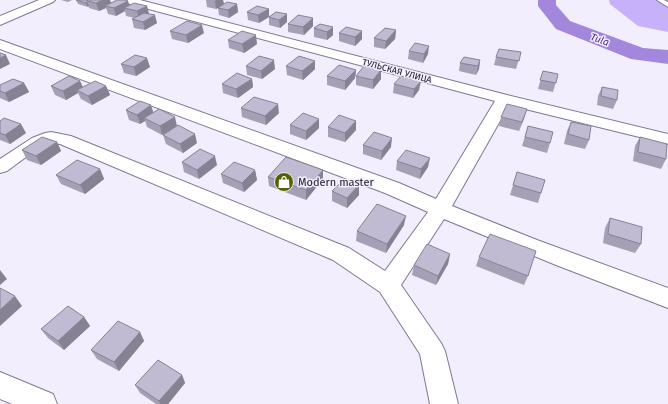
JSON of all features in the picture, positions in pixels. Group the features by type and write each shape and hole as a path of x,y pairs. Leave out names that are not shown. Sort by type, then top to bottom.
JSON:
{"street":[{"path":"0,22 49,0"},
{"name":"ТУЛЬСКАЯ УЛИЦА","path":"126,0 504,99 668,139"},
{"path":"0,44 392,188 440,210 538,250 668,298"},
{"path":"388,285 440,210 504,99"},
{"path":"0,167 38,142 51,137 65,140 341,254 388,285 432,351 444,404"},
{"path":"0,385 43,404"}],"lane":[{"path":"660,0 668,5"}],"shaded area":[{"path":"609,0 668,0 668,32 638,26 610,4"}],"building":[{"path":"76,0 88,0 86,3"},
{"path":"103,0 96,3 87,1"},
{"path":"117,0 128,1 114,8 105,6"},
{"path":"227,2 237,4 228,10 218,8"},
{"path":"134,3 147,6 137,11 124,8"},
{"path":"257,6 269,9 258,15 247,12"},
{"path":"276,12 287,14 279,20 269,17"},
{"path":"144,13 155,15 143,22 132,19"},
{"path":"298,15 313,18 303,27 288,24"},
{"path":"187,21 202,25 186,35 170,31"},
{"path":"320,24 333,27 327,32 314,28"},
{"path":"346,27 362,31 355,37 339,33"},
{"path":"385,28 396,30 386,41 374,38"},
{"path":"242,31 256,35 242,44 228,40"},
{"path":"415,43 429,46 424,54 409,51"},
{"path":"499,49 521,52 519,61 496,57"},
{"path":"0,53 6,55 0,58"},
{"path":"135,55 147,58 134,67 121,64"},
{"path":"259,56 274,60 261,71 246,66"},
{"path":"299,56 315,61 302,71 286,66"},
{"path":"464,57 480,60 478,66 460,63"},
{"path":"339,65 356,70 345,81 327,76"},
{"path":"364,66 381,70 373,80 356,76"},
{"path":"543,71 558,74 556,83 540,80"},
{"path":"237,73 252,79 236,89 222,84"},
{"path":"69,76 80,81 63,91 51,86"},
{"path":"401,76 421,81 414,89 394,84"},
{"path":"13,79 24,83 5,93 0,91 0,85"},
{"path":"95,81 106,86 88,96 77,90"},
{"path":"602,87 618,90 617,100 601,96"},
{"path":"254,97 278,104 265,116 241,108"},
{"path":"140,101 151,105 137,115 126,110"},
{"path":"507,104 527,109 522,122 501,117"},
{"path":"159,109 175,117 160,126 144,118"},
{"path":"303,113 319,119 306,131 290,125"},
{"path":"339,115 356,121 345,133 328,127"},
{"path":"4,118 21,124 5,135 0,133 0,121"},
{"path":"571,122 591,126 589,140 568,134"},
{"path":"178,125 195,134 180,144 163,135"},
{"path":"528,126 553,132 550,143 525,137"},
{"path":"374,132 392,138 382,151 363,145"},
{"path":"42,137 57,142 36,156 22,150"},
{"path":"640,137 667,144 666,159 638,152"},
{"path":"200,149 215,156 197,170 182,162"},
{"path":"406,150 430,158 421,169 397,161"},
{"path":"286,157 323,170 306,190 268,177"},
{"path":"77,160 100,169 80,185 56,175"},
{"path":"234,162 255,170 242,183 221,174"},
{"path":"517,172 545,180 541,193 513,185"},
{"path":"344,179 359,185 347,198 332,191"},
{"path":"377,204 406,216 387,244 357,231"},
{"path":"610,218 642,227 641,244 608,234"},
{"path":"490,234 536,251 528,276 479,257"},
{"path":"427,244 450,254 438,276 414,265"},
{"path":"0,288 15,296 0,310"},
{"path":"68,306 84,317 58,341 41,329"},
{"path":"118,321 140,332 114,362 91,350"},
{"path":"158,360 182,375 159,401 135,385"}],"waterway":[{"name":"Tula","path":"547,0 547,6 563,25 639,54 668,57"}],"place":[{"name":"Modern master","path":"284,182"}]}
